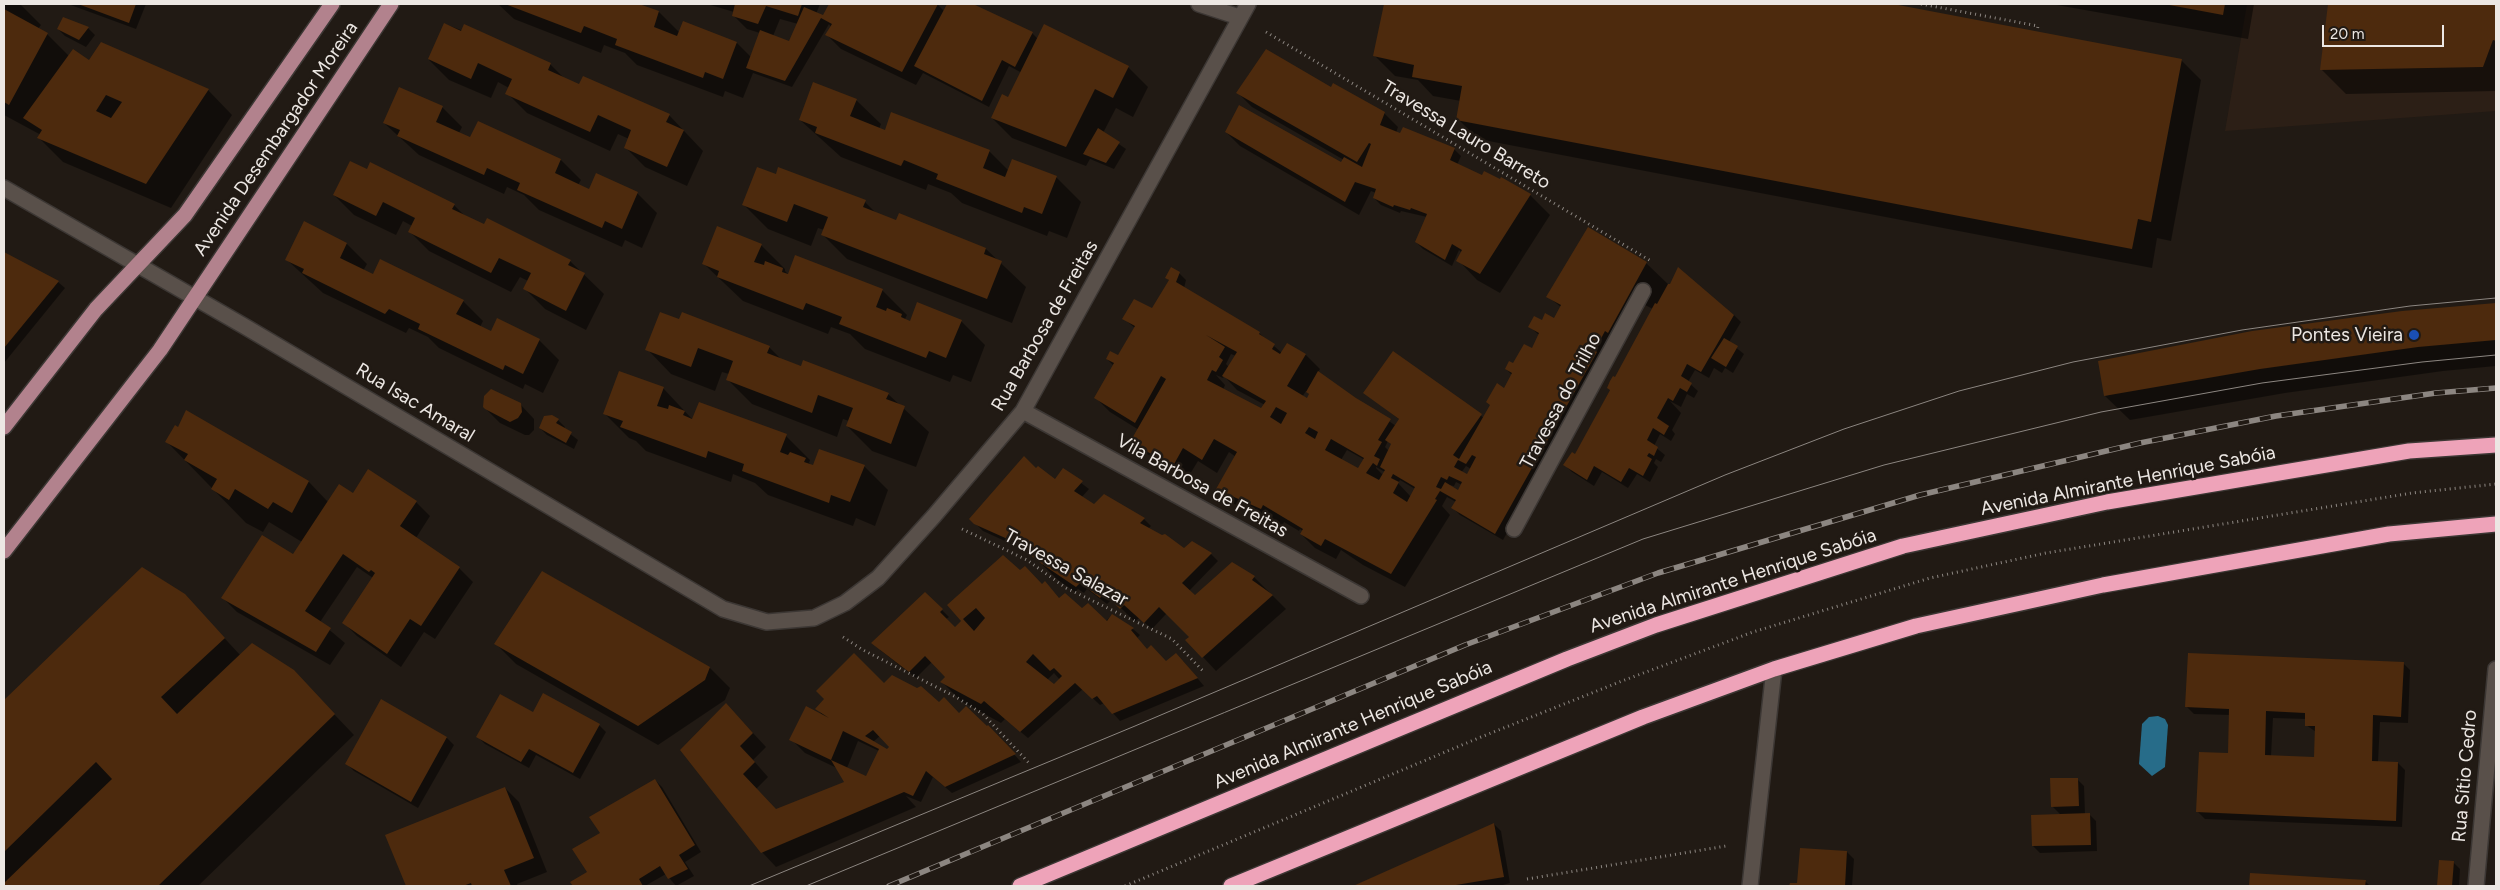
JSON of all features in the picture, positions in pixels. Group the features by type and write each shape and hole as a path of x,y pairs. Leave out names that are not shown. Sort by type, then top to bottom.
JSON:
{"highway":[{"name":"Avenida Almirante Henrique Sabóia","path":"1020,886 1567,659 1665,622 1903,546 2107,502 2409,451 2496,445"},
{"path":"1231,886 1643,717 1774,669 1916,626 2102,585 2389,534 2496,524"}],"main road":[{"name":"Avenida Desembargador Moreira","path":"4,427 96,309 185,215 332,4"},
{"name":"Avenida Desembargador Moreira","path":"4,551 160,350 391,4"}],"street":[{"path":"1199,4 1239,17"},
{"name":"Rua Barbosa de Freitas","path":"814,618 845,603 878,578 934,516 1023,411 1239,17 1248,4"},
{"name":"Rua Isac Amaral","path":"4,188 195,298 723,609 767,622 814,618"},
{"name":"Travessa do Trilho","path":"1514,529 1643,292"},
{"name":"Vila Barbosa de Freitas","path":"1023,411 1361,596"},
{"path":"1750,886 1774,669"},
{"name":"Rua Sítio Cedro","path":"2476,886 2496,669"}],"path":[{"path":"1921,4 2038,26 2037,31"},
{"name":"Travessa Lauro Barreto","path":"1239,17 1652,262 1643,292"},
{"name":"Travessa Salazar","path":"934,516 1027,560 1066,588 1172,639 1203,671"},
{"path":"814,618 863,650 956,697 983,714 1029,763"},
{"path":"1527,879 1754,841"}],"shaded area":[{"path":"2247,4 2496,4 2496,111 2225,131"}],"water":[{"path":"2158,716 2165,719 2168,725 2165,767 2152,776 2139,764 2142,724 2149,717"}],"building":[{"path":"78,4 136,4 129,23"},
{"path":"505,4 639,4 659,11 654,27 677,36 683,21 737,42 723,79 705,72 703,78 615,45 617,39 584,26 581,33"},
{"path":"735,4 802,4 798,16 766,6 758,24 732,16"},
{"path":"829,4 938,4 902,72 825,35 832,24 821,18 785,81 746,68 760,30 789,41 804,7 823,15"},
{"path":"947,4 973,4 1033,32 1015,67 1002,60 982,101 914,66"},
{"path":"1384,4 1893,4 2182,59 2151,222 2138,219 2132,249 1456,120 1462,86 1412,77 1414,65 1373,56"},
{"path":"2164,4 2225,4 2223,15"},
{"path":"2328,4 2496,4 2496,41 2493,40 2483,67 2320,70"},
{"path":"4,9 48,33 9,105 4,102"},
{"path":"63,17 89,27 79,40 57,29"},
{"path":"444,23 461,31 464,24 551,63 548,70 579,84 583,76 670,114 666,122 684,130 667,167 624,148 631,130 598,115 590,132 505,94 512,79 478,63 471,79 428,59"},
{"path":"1044,24 1129,66 1113,98 1095,89 1066,147 991,118 1002,94 1008,97"},
{"path":"101,42 209,89 146,184 37,138 42,130 23,118 73,49 89,60","holes":["106,95 122,102 111,118 96,111"]},
{"path":"1266,49 1331,87 1333,83 1385,112 1380,125 1400,133 1403,127 1455,148 1450,160 1482,175 1484,171 1500,179 1501,177 1531,194 1480,274 1456,261 1462,250 1452,244 1445,260 1415,242 1427,214 1411,208 1410,210 1394,205 1393,207 1373,198 1376,189 1355,182 1345,202 1225,132 1239,105 1341,162 1344,157 1362,167 1371,144 1369,143 1357,162 1236,93"},
{"path":"813,82 857,99 850,116 885,130 891,112 990,150 983,168 1005,177 1012,159 1057,176 1042,214 1024,207 1022,213 936,179 938,174 904,160 901,166 815,133 817,127 799,120"},
{"path":"399,87 443,106 436,122 470,137 478,121 561,159 555,173 589,189 596,173 638,192 622,229 605,221 602,228 517,190 520,183 487,168 484,175 397,136 400,130 383,123"},
{"path":"1098,128 1120,142 1106,163 1083,154"},
{"path":"350,161 367,169 370,162 455,204 452,209 484,224 487,218 571,260 568,265 585,273 566,311 523,289 531,273 499,258 491,273 408,232 415,218 383,202 376,216 333,195"},
{"path":"757,167 776,174 778,167 866,200 863,207 896,220 899,213 986,248 984,254 1002,261 987,299 821,235 828,217 794,204 787,222 742,205"},
{"path":"304,221 347,243 340,258 373,274 380,259 464,300 456,314 491,331 497,318 540,339 523,374 505,365 503,370 418,329 420,324 389,309 385,314 302,273 304,269 285,260"},
{"path":"717,226 762,244 754,262 764,265 765,261 783,268 782,272 788,274 795,255 883,289 876,307 886,311 887,308 902,314 901,317 910,321 917,302 962,320 946,358 929,351 926,358 839,324 842,317 806,303 803,310 717,277 719,271 702,264"},
{"path":"1588,227 1647,262 1608,333 1605,331 1595,350 1597,352 1495,534 1451,508 1456,500 1440,491 1435,499 1437,500 1391,574 1325,539 1321,546 1300,534 1303,529 1263,505 1261,509 1216,489 1237,452 1214,439 1202,460 1183,448 1173,466 1130,442 1166,379 1161,376 1135,423 1094,398 1114,363 1106,359 1110,351 1118,355 1135,326 1122,319 1134,299 1152,308 1169,280 1165,278 1171,267 1180,272 1176,282 1260,332 1259,334 1275,344 1272,349 1280,354 1287,343 1306,354 1287,386 1307,398 1309,394 1306,392 1318,371 1356,398 1391,419 1378,440 1382,442 1374,456 1380,459 1377,466 1373,463 1366,473 1379,480 1385,470 1380,467 1391,444 1385,440 1399,419 1363,393 1393,351 1482,414 1453,455 1459,459 1490,405 1486,402 1497,383 1504,388 1512,373 1505,369 1509,361 1513,363 1524,344 1532,348 1539,333 1528,327 1534,316 1542,320 1545,313 1554,318 1561,305 1546,297","holes":["1206,335 1237,352 1222,376 1266,401 1261,408 1207,380 1212,370 1216,372 1223,360 1219,357 1225,347","1276,407 1287,413 1281,424 1270,417","1309,427 1318,432 1315,439 1305,433","1331,439 1364,458 1358,468 1325,450","1472,455 1476,457 1467,474 1454,467 1458,460 1466,464","1393,474 1415,487 1407,502 1393,493 1399,482 1391,478","1449,476 1462,482 1458,490 1445,482 1441,489 1436,487 1441,477 1447,480"]},
{"path":"4,252 59,281 4,348"},
{"path":"1678,267 1734,315 1701,372 1687,364 1681,376 1692,383 1687,392 1680,388 1673,401 1668,398 1657,418 1669,426 1664,435 1653,428 1647,440 1658,447 1654,456 1649,453 1647,456 1652,459 1643,476 1629,468 1621,482 1594,466 1587,480 1563,465 1572,452 1575,454 1610,390 1607,388 1610,381 1613,376 1615,377 1655,303 1657,304 1668,284 1670,284"},
{"name":"Pontes Vieira","path":"2496,303 2496,340 2418,347 2260,369 2104,396 2098,361 2252,331 2402,311"},
{"path":"660,312 679,319 682,312 770,346 767,353 801,366 803,360 889,393 886,399 905,406 891,444 846,426 853,408 818,395 812,413 726,380 733,361 698,348 691,367 645,350"},
{"path":"1724,338 1738,346 1726,367 1711,358"},
{"path":"619,371 664,387 657,406 668,409 669,405 685,411 683,415 692,419 699,402 787,434 780,452 788,455 790,452 806,458 804,462 813,465 819,449 865,465 850,502 831,495 829,503 742,471 744,464 708,451 706,458 620,427 623,421 603,414"},
{"path":"491,389 521,403 522,412 518,418 510,422 483,407 484,396"},
{"path":"186,410 309,481 292,513 273,502 268,509 235,489 229,500 211,489 217,479 184,460 188,454 165,442 175,425 178,427"},
{"path":"552,415 559,419 556,423 572,432 566,443 539,428 544,416"},
{"path":"1024,456 1036,468 1038,466 1055,479 1063,468 1083,481 1074,491 1094,504 1104,494 1145,518 1140,523 1162,535 1165,534 1184,548 1192,541 1212,553 1182,583 1195,595 1232,562 1255,576 1252,580 1273,595 1202,658 1185,640 1189,637 1159,607 1144,623 1124,605 1120,609 1104,593 1100,598 1080,583 1076,587 1036,560 1021,545 974,524 969,519"},
{"path":"368,469 417,501 400,526 460,567 421,626 410,619 387,654 342,623 375,573 371,570 369,572 343,554 305,611 331,628 316,652 221,598 262,535 293,554 339,484 353,493"},
{"path":"1003,555 1020,570 1025,566 1042,584 1045,581 1059,598 1065,593 1082,608 1088,603 1107,621 1112,614 1134,628 1131,630 1147,649 1151,645 1166,661 1176,653 1198,678 1112,714 1097,696 1092,699 1075,683 1020,732 984,701 981,704 940,682 945,677 925,656 909,672 871,643 925,592 943,609 940,612 955,627 961,621 947,605","holes":["976,608 985,618 974,631 963,619","1033,654 1050,671 1054,668 1062,676 1054,684 1026,662"]},
{"path":"142,567 185,594 225,638 161,697 177,714 252,643 294,670 335,714 158,886 4,886 4,883 112,779 96,762 4,852 4,700"},
{"path":"542,571 710,667 705,680 638,726 494,644"},
{"path":"854,653 884,683 892,675 917,688 921,686 939,702 944,697 959,713 966,706 988,725 1016,754 945,787 926,771 913,796 904,792 761,853 680,750 726,703 753,733 740,746 755,762 743,774 776,809 844,782 831,760 789,740 806,706 829,718 815,709 824,699 816,691","holes":["873,730 889,747 887,749 865,736","843,731 879,749 866,776 831,760"]},
{"path":"2188,653 2404,662 2401,717 2373,715 2372,761 2398,762 2396,821 2196,812 2199,752 2228,753 2229,709 2185,707","holes":["2266,711 2305,713 2305,726 2315,726 2314,757 2265,755"]},
{"path":"543,693 600,724 573,773 529,749 521,762 476,737 500,694 533,712"},
{"path":"381,699 447,737 411,802 345,764"},
{"path":"2050,778 2078,778 2079,806 2051,807"},
{"path":"655,779 695,845 679,855 688,869 668,879 660,866 639,879 643,886 573,886 570,882 587,872 572,849 600,833 589,817"},
{"path":"505,787 534,858 504,870 511,886 472,886 471,883 463,886 406,886 385,835"},
{"path":"2090,813 2091,845 2032,846 2031,815"},
{"path":"1494,823 1504,877 1450,886 1353,886"},
{"path":"1800,848 1847,851 1845,886 1789,886 1790,883 1797,883"},
{"path":"2439,860 2454,861 2452,886 2437,886"},
{"path":"2250,873 2366,880 2365,886 2249,886"}],"tram line":[{"path":"749,886 1135,726 1725,475 1844,429 1959,391 2073,362 2242,330 2410,306 2496,298"},
{"path":"806,886 1643,539 1884,465 2101,412 2262,383 2422,362 2496,355"}],"railway":[{"path":"889,886 1465,645 1658,573 1920,495 2140,443 2276,416 2436,393 2496,388"}],"place":[{"name":"Pontes Vieira","path":"2414,335"}]}
